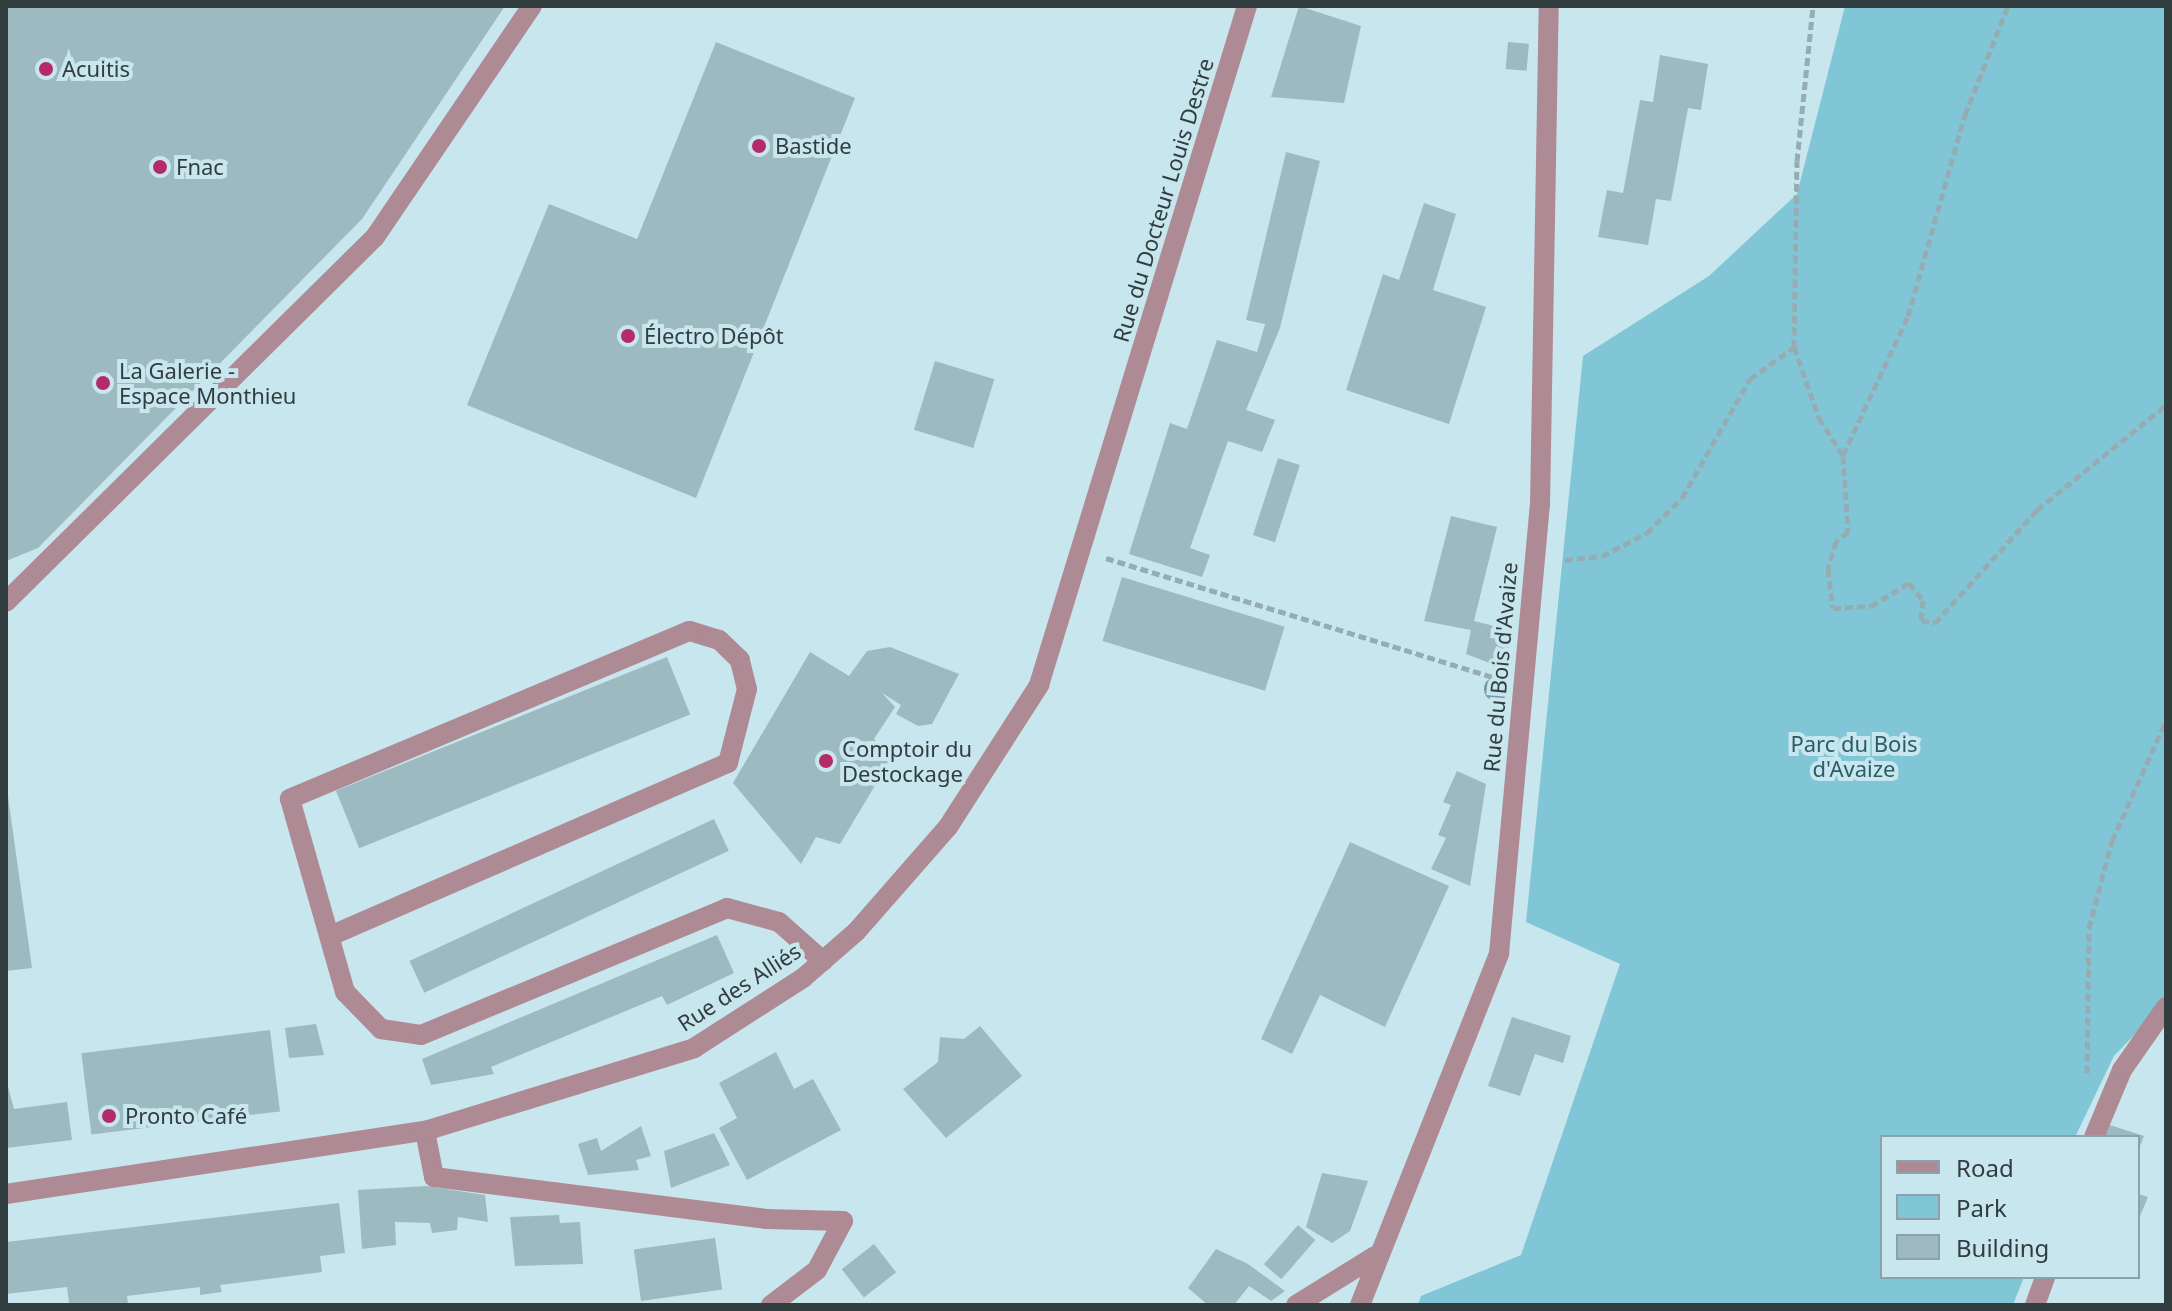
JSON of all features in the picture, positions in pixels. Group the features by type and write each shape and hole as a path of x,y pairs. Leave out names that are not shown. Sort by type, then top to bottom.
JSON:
{"street":[{"path":"6,602 375,237 532,6"},
{"name":"Rue du Docteur Louis Destre","path":"1125,407 1247,6"},
{"name":"Rue du Bois d'Avaize","path":"1360,1305 1375,1256 1499,954 1534,564 1549,6"},
{"name":"Rue des Alliés","path":"6,1194 425,1131 694,1048 823,961 948,827 1039,685 1125,407"},
{"path":"330,936 728,763 747,689 740,660 719,640 689,631 290,799 330,936 359,1013 381,1029 421,1035 727,908 779,922 823,961"},
{"path":"2095,1135 2102,1115 2166,1007"},
{"path":"425,1131 434,1177 767,1219 843,1221 817,1270 771,1305"},
{"path":"1296,1305 1375,1256"},
{"path":"2035,1305 2044,1279"}],"path":[{"path":"1813,6 1797,161 1794,347 1819,418 1843,456 1848,532 1836,541 1828,569 1833,608 1871,606 1909,583 1923,600 1921,620 1935,623 2037,510 2166,405"},
{"path":"1843,456 1908,316 1965,115 2008,6"},
{"path":"1534,564 1602,556 1647,533 1682,498 1750,379 1794,347"},
{"path":"1081,550 1522,685"},
{"path":"2102,1115 2088,1084 2084,1033 2089,928 2112,841 2166,721"}],"green space":[{"name":"Parc du Bois d'Avaize","path":"1845,6 2166,6 2166,1002 2114,1056 2076,1135 1880,1135 1880,1279 2023,1279 2013,1305 1418,1305 1421,1296 1521,1255 1620,964 1526,922 1583,356 1709,276 1797,194"}],"building":[{"name":"La Galerie - Espace Monthieu","path":"6,6 505,6 362,219 38,548 6,561"},
{"path":"1299,6 1361,26 1344,103 1271,97"},
{"name":"Électro Dépôt","path":"716,42 855,98 696,498 467,405 549,204 637,239"},
{"path":"1508,42 1529,44 1527,71 1506,69"},
{"path":"1660,55 1708,64 1701,110 1688,108 1671,201 1656,199 1648,245 1598,237 1607,190 1623,193 1640,100 1653,102"},
{"path":"1286,152 1320,161 1280,328 1246,410 1275,420 1262,452 1228,441 1190,548 1210,555 1202,577 1129,554 1170,423 1187,429 1217,340 1257,352 1265,324 1246,320"},
{"path":"1424,203 1456,214 1433,290 1486,307 1449,424 1346,390 1383,274 1399,280"},
{"path":"935,361 994,379 973,448 914,430"},
{"path":"1278,458 1300,465 1275,542 1253,535"},
{"path":"1451,516 1497,527 1474,621 1510,630 1508,670 1466,654 1471,630 1424,621"},
{"path":"1122,577 1285,627 1265,691 1102,641"},
{"path":"890,647 959,674 932,724 918,726 896,714 901,705 882,693 895,707 874,739 892,757 840,844 816,837 801,864 733,783 810,652 849,676 867,651"},
{"path":"667,657 690,714 359,848 336,791"},
{"path":"1457,771 1486,784 1470,886 1431,869 1446,838 1438,835 1451,805 1443,802"},
{"path":"6,782 32,968 6,971"},
{"path":"714,819 729,851 424,993 409,961"},
{"path":"1350,842 1449,886 1385,1027 1320,995 1292,1054 1261,1039"},
{"path":"717,935 734,973 667,1005 662,996 491,1067 494,1074 431,1085 422,1059"},
{"path":"1512,1017 1571,1036 1563,1063 1535,1054 1520,1096 1488,1086"},
{"path":"316,1024 324,1055 289,1058 285,1028"},
{"path":"980,1026 1022,1076 946,1138 903,1089 938,1062 940,1037 964,1039"},
{"path":"270,1030 280,1111 91,1135 81,1053"},
{"path":"776,1052 794,1089 813,1079 841,1130 747,1180 719,1128 737,1118 719,1083"},
{"path":"6,1079 14,1109 67,1102 72,1140 6,1148"},
{"path":"2107,1124 2144,1136 2140,1146 2140,1135 2104,1135"},
{"path":"641,1126 651,1156 636,1160 639,1170 588,1175 578,1144 597,1138 601,1151"},
{"path":"714,1133 730,1165 671,1188 664,1151"},
{"path":"1322,1173 1368,1181 1350,1231 1332,1243 1306,1227"},
{"path":"426,1186 485,1195 488,1222 458,1217 457,1230 432,1233 430,1223 395,1222 396,1245 362,1249 358,1190"},
{"path":"2140,1195 2148,1197 2140,1216"},
{"path":"339,1203 345,1253 320,1256 322,1272 220,1285 222,1292 200,1295 200,1287 127,1296 128,1304 119,1305 69,1303 67,1287 6,1294 6,1242"},
{"path":"559,1215 560,1223 580,1222 583,1264 515,1266 510,1217"},
{"path":"1298,1225 1315,1240 1281,1279 1264,1264"},
{"path":"715,1238 722,1289 641,1301 634,1249"},
{"path":"874,1244 896,1272 864,1298 842,1269"},
{"path":"1216,1249 1248,1264 1285,1291 1271,1301 1249,1286 1234,1305 1208,1305 1188,1288"}],"place":[{"name":"Acuitis","path":"46,69"},
{"name":"Bastide","path":"759,146"},
{"name":"Fnac","path":"160,167"},
{"name":"Électro Dépôt","path":"628,336"},
{"name":"La Galerie - Espace Monthieu","path":"103,383"},
{"name":"Comptoir du Destockage","path":"826,761"},
{"name":"Pronto Café","path":"109,1116"}]}
